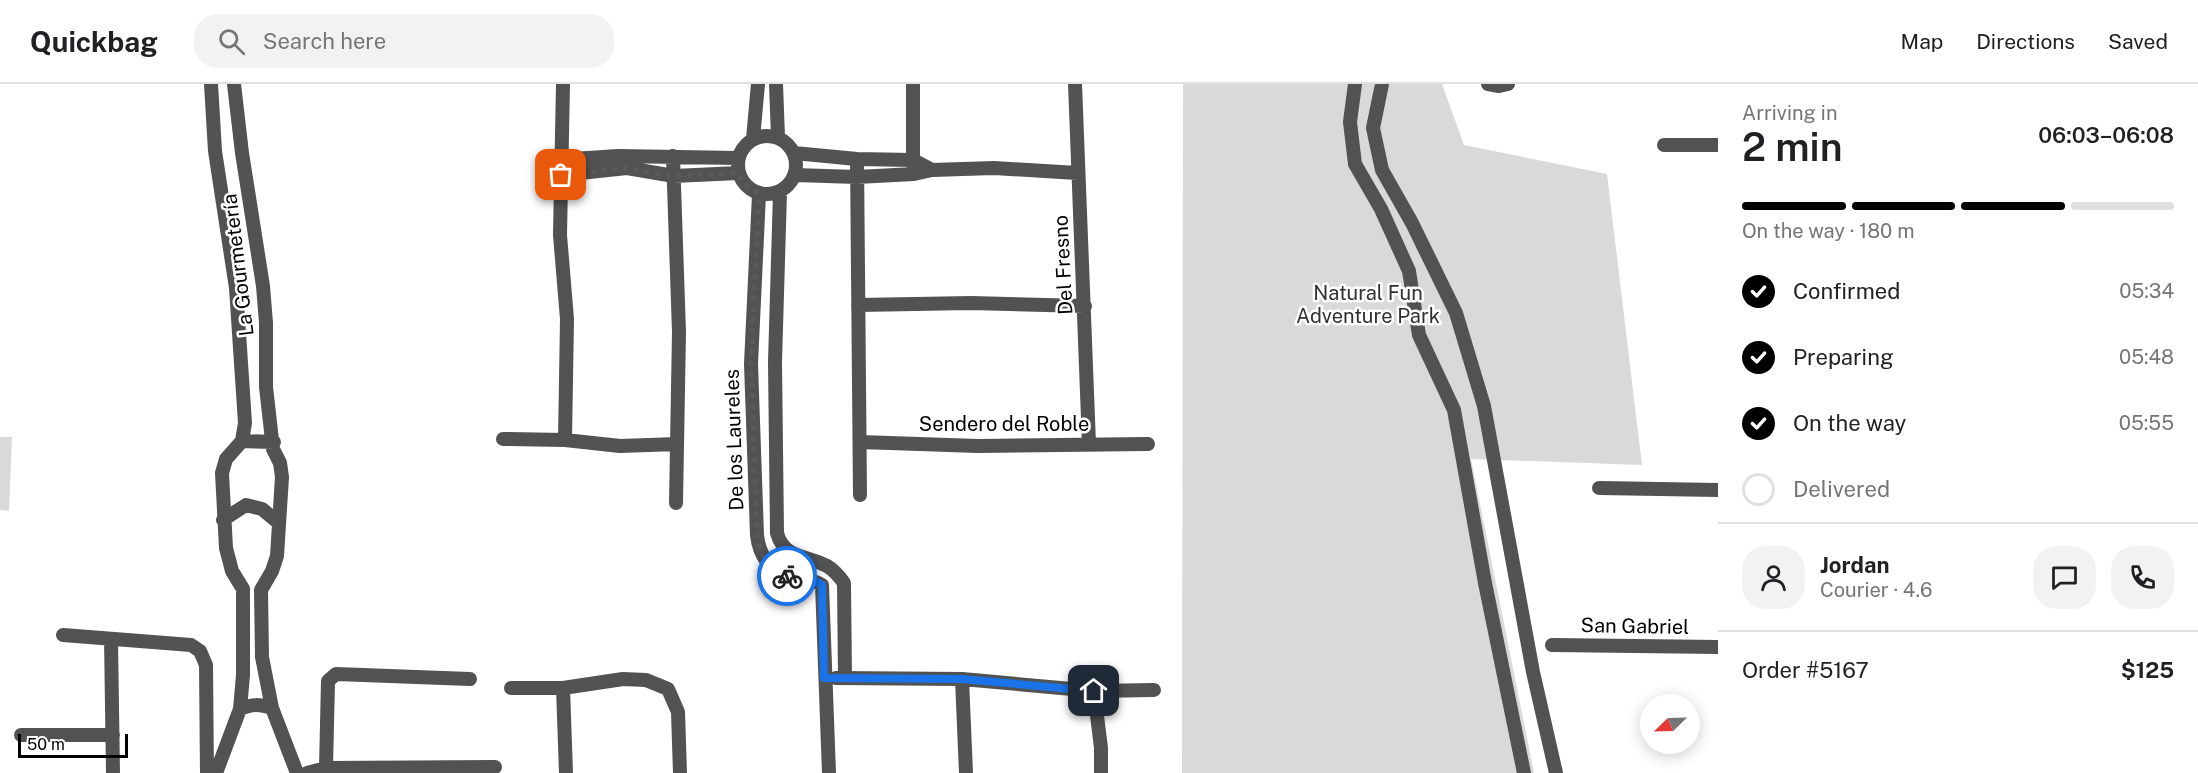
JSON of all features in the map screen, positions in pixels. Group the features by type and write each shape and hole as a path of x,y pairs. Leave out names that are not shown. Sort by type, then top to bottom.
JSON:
{"street":[{"name":"La Gourmetería","path":"211,84 215,151 236,288 241,338 245,423 242,441"},
{"name":"La Gourmetería","path":"234,84 242,153 263,286 266,323 266,387 273,449 280,463 282,477 277,556 272,571 261,590 262,657 272,708 297,773"},
{"path":"562,84 560,235 567,319 565,440"},
{"path":"753,139 759,84"},
{"path":"776,84 778,137"},
{"path":"913,84 912,160 914,174"},
{"name":"Del Fresno","path":"1075,84 1089,444"},
{"path":"1355,84 1350,122 1355,164 1382,209 1409,271 1419,335 1454,410 1485,583 1524,773"},
{"path":"1382,84 1373,128 1382,170 1412,223 1456,313 1485,406 1533,672 1556,773"},
{"path":"1488,84 1499,86 1508,84"},
{"path":"764,135 778,137 788,144 794,153 795,175 789,185 780,192 759,194 743,183 738,166 743,147 753,139 764,135"},
{"path":"1664,145 1718,145"},
{"path":"794,153 857,159 912,160 932,170"},
{"path":"561,156 573,159 673,156 738,166"},
{"path":"673,156 679,332 676,502"},
{"path":"857,159 860,495"},
{"path":"561,175 627,168 674,176 738,166"},
{"path":"795,175 857,177 914,174 932,170 994,168 1077,173"},
{"name":"De los Laureles","path":"780,192 776,362 777,533 779,542 790,553 826,566 836,572 844,583 844,678"},
{"name":"De los Laureles","path":"759,194 751,364 759,552 775,570 787,576 814,580 822,585 824,678"},
{"path":"858,305 971,303 1085,306"},
{"path":"503,439 565,440 620,446 677,444"},
{"path":"216,773 240,709 243,684 243,589 232,571 226,548 222,473 226,459 242,441 274,442"},
{"name":"Sendero del Roble","path":"860,442 978,446 1148,444"},
{"path":"1599,488 1718,490"},
{"path":"223,520 246,506 262,509 279,523"},
{"path":"63,635 191,645 200,651 206,665 207,773"},
{"path":"111,639 113,773"},
{"name":"San Gabriel","path":"1552,645 1718,647"},
{"path":"326,768 328,681 336,674 470,679"},
{"path":"829,773 824,678 962,679 1094,691 1154,690"},
{"path":"962,679 966,773"},
{"path":"511,688 563,688 623,680 646,680 668,689 678,712 680,773"},
{"path":"563,688 566,773"},
{"path":"1094,691 1101,748 1101,773"},
{"path":"240,709 250,705 272,708"},
{"path":"21,735 113,735"},
{"path":"307,773 326,768 406,770 495,767"}],"green space":[{"name":"Natural Fun Adventure Park","path":"1183,84 1374,84 1374,88 1388,84 1442,84 1464,145 1607,174 1642,465 1471,459 1534,773 1182,773"},
{"path":"0,437 12,437 9,511 0,510"}],"way so far":[{"path":"561,175 627,168 674,176 738,173 743,183 759,194 751,364 757,536 759,552 775,570 787,576"}],"route":[{"path":"787,576 814,580 822,585 824,678 962,679 1094,691"}]}
